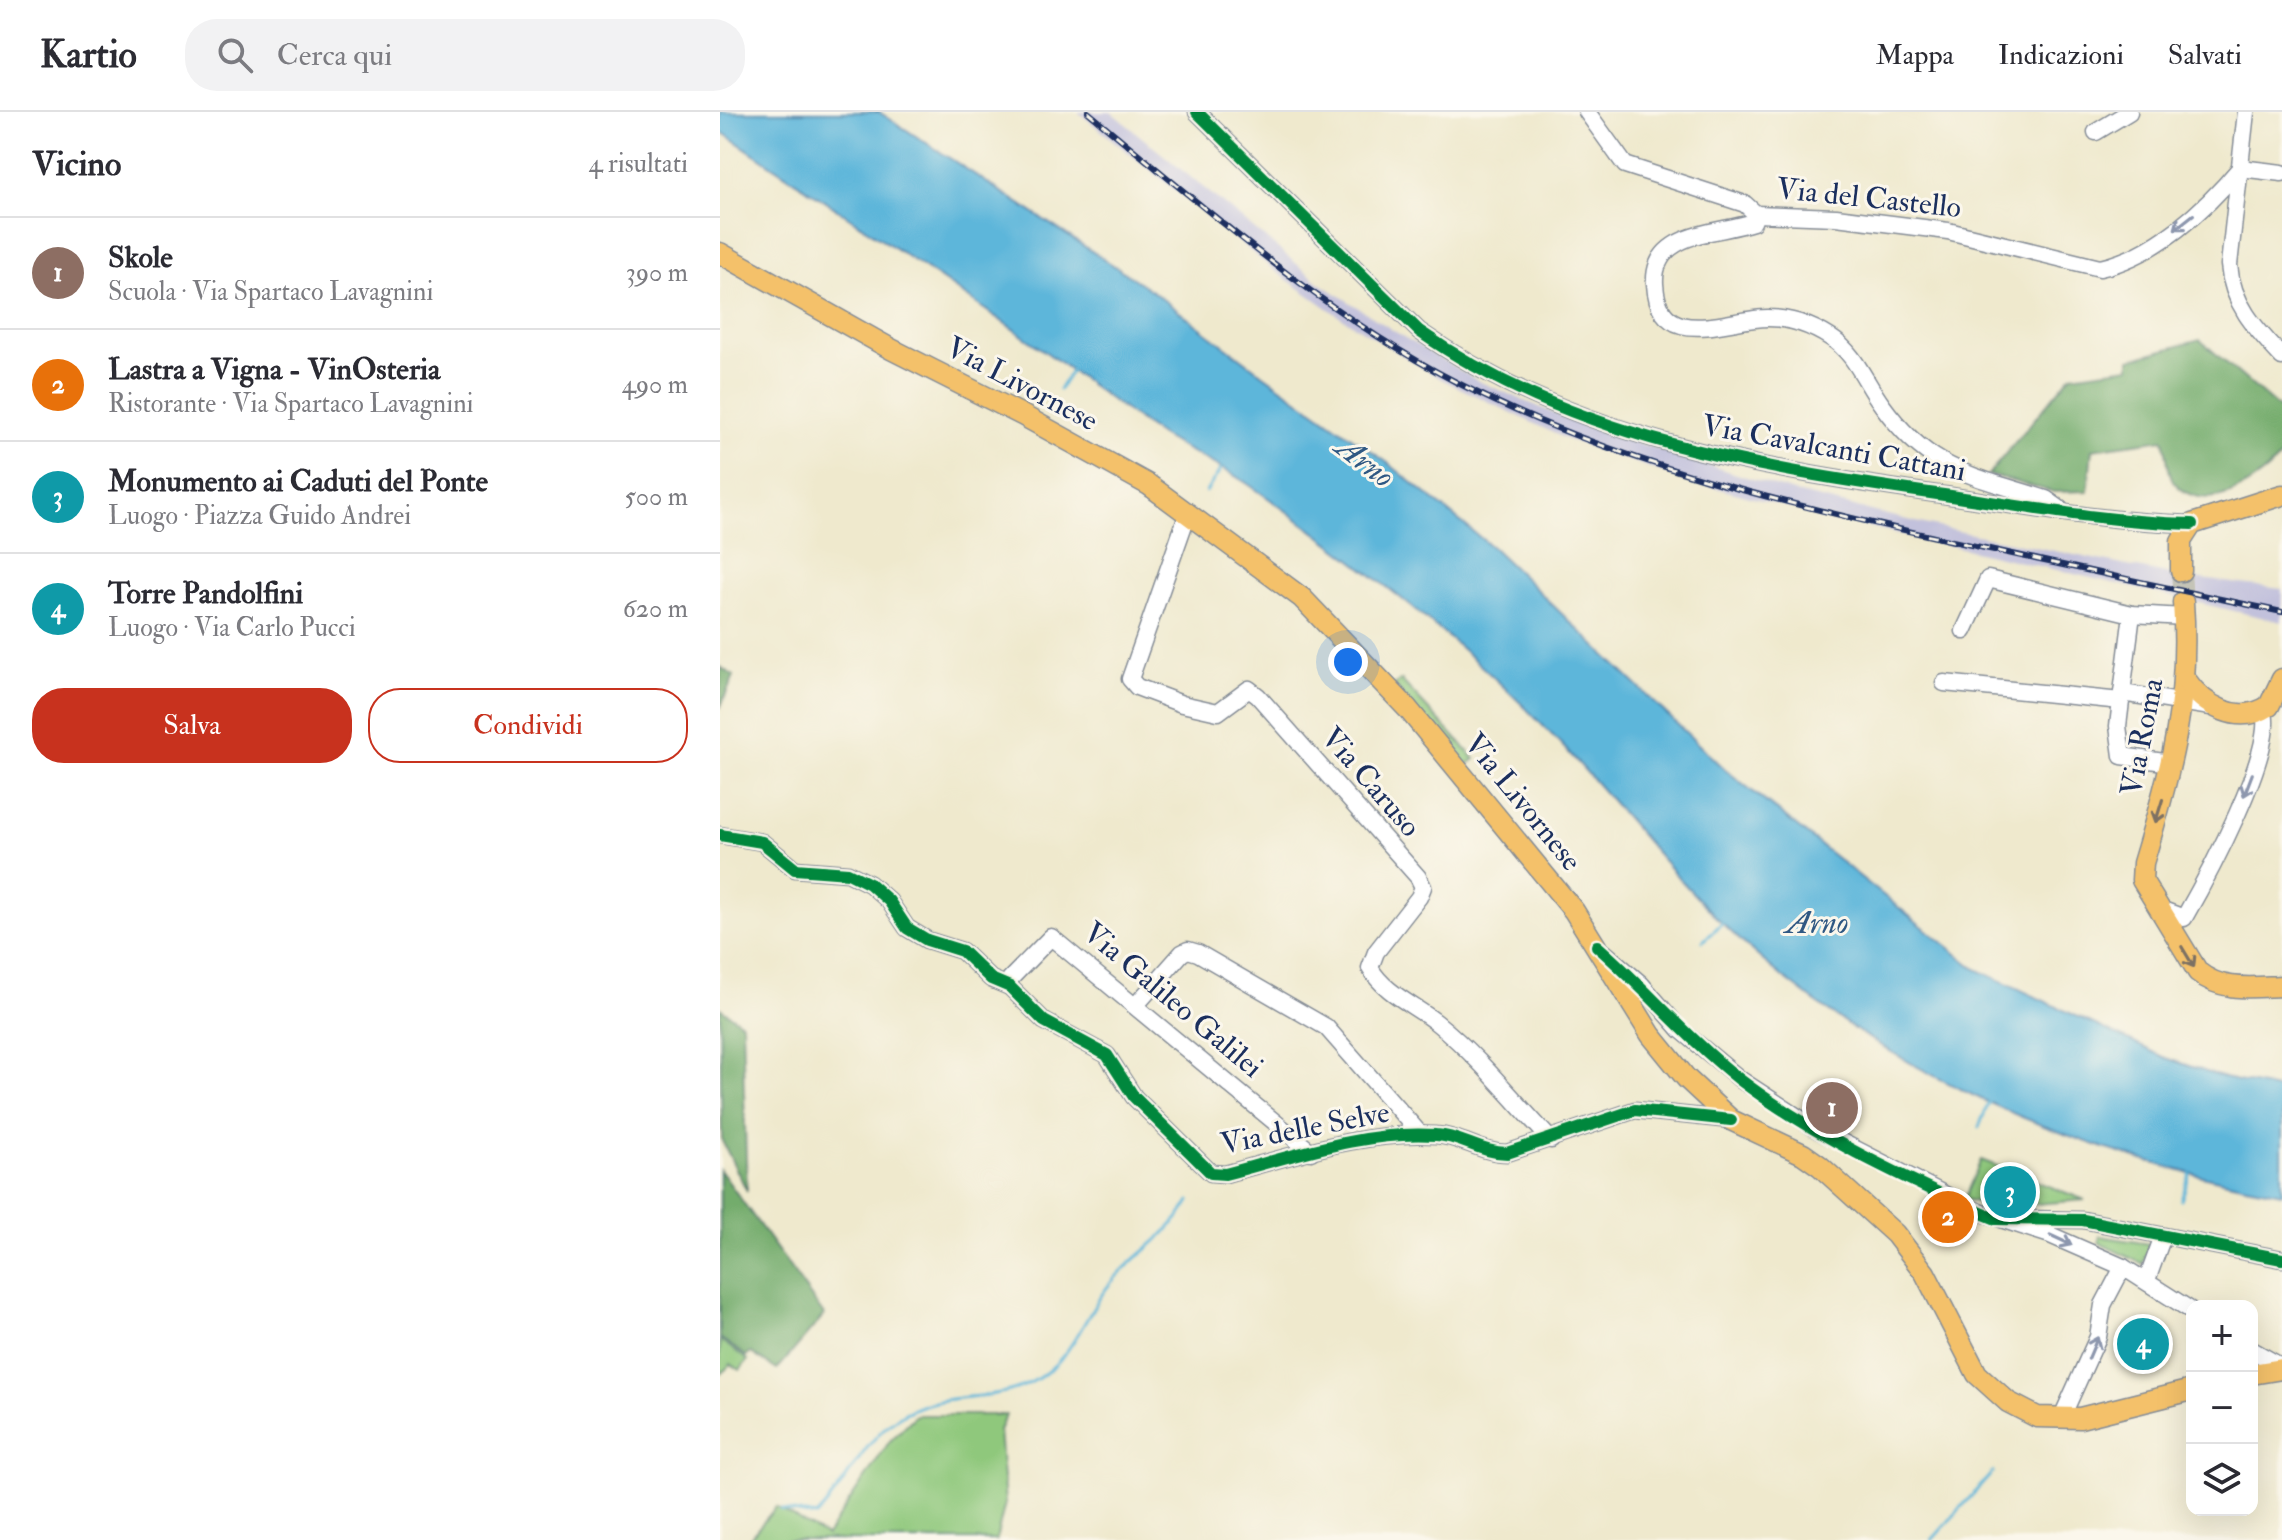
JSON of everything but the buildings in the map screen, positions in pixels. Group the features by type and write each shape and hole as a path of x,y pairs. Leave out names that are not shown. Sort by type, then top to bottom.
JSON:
{"main road":[{"name":"Via Livornese","path":"720,253 891,349 1022,415 1149,485 1302,598 1344,638 1408,709 1574,911 1651,1035 1686,1078 1731,1120 1803,1154 1851,1192 1895,1234 1925,1273 1973,1367 1987,1385 2021,1410 2037,1417 2061,1419 2086,1417 2186,1392"},
{"path":"2181,571 2181,541 2192,524 2282,495"},
{"name":"Via Roma","path":"2160,909 2142,880 2143,863 2171,763 2186,680 2183,610"},
{"path":"2186,680 2201,701 2211,707 2246,714 2263,710 2273,700 2282,679"},
{"path":"2160,909 2198,972 2210,982 2236,987 2282,986"},
{"path":"2258,1373 2282,1368"}],"street":[{"name":"Via Cavalcanti Cattani","path":"1197,112 1419,331 1456,357 1532,394 1685,449 1788,473 2064,513 2192,524"},
{"path":"1587,112 1625,165 1745,204 1756,214"},
{"path":"2096,132 2129,112"},
{"path":"2246,112 2229,265 2231,289 2253,325 2282,357"},
{"name":"Via del Castello","path":"2064,513 2046,499 1943,466 1910,441 1847,349 1804,324 1765,318 1689,329 1674,322 1663,310 1655,279 1668,250 1696,235 1753,222 1756,214 1836,217 1948,231 2100,268 2118,264 2154,245 2215,198 2240,168"},
{"path":"2240,168 2282,173"},
{"name":"Via Caruso","path":"1188,513 1130,679 1137,687 1205,712 1218,712 1249,689 1258,696 1418,877 1423,887 1419,897 1376,952 1370,968 1378,982 1445,1030 1551,1140"},
{"path":"1964,631 1988,579 2132,614 2183,610"},
{"path":"2132,614 2121,697 2122,756 2171,763"},
{"path":"1944,683 2211,707"},
{"path":"2160,909 2184,918 2222,852 2252,774 2266,721 2263,710"},
{"name":"Via delle Selve","path":"720,835 762,842 795,869 856,876 889,901 907,928 927,940 962,951 991,979 1010,987 1044,1021 1107,1055 1134,1097 1211,1173 1225,1174 1370,1138 1420,1134 1453,1138 1492,1153 1528,1149 1635,1110 1731,1120"},
{"name":"Via Galileo Galilei","path":"1010,987 1010,979 1051,937 1311,1152"},
{"path":"1597,946 1641,984 1681,1030 1741,1080 1842,1144 1996,1219 2050,1235 2123,1267 2186,1307"},
{"path":"1136,1005 1182,953 1188,950 1198,953 1326,1027 1420,1134"},
{"path":"1996,1219 2083,1220 2282,1259"},
{"path":"2147,1280 2163,1236"},
{"path":"2061,1419 2098,1337 2103,1305 2123,1267"},
{"path":"2258,1354 2282,1368"}],"shaded area":[{"path":"1078,112 1111,112 1320,283 1405,338 1478,381 1584,426 1800,494 1933,526 2176,576 2282,589 2282,622 1818,515 1686,480 1566,439 1441,379 1339,316 1279,274"}],"green space":[{"path":"2200,340 2282,411 2282,455 2246,485 2216,497 2187,493 2172,478 2164,439 2092,449 2088,491 2054,492 1988,475 2071,375 2130,367 2130,359"},
{"path":"720,667 734,676 720,708"},
{"path":"1401,680 1475,759 1462,769 1394,685"},
{"path":"720,1008 742,1023 747,1191 722,1141"},
{"path":"1981,1160 2085,1200 1997,1207 1964,1199"},
{"path":"720,1170 824,1315 777,1370 751,1353 746,1356 720,1338"},
{"path":"2100,1236 2150,1244 2143,1264 2103,1245 2099,1242"},
{"path":"720,1340 748,1360 740,1370 731,1364 720,1375"},
{"path":"916,1415 1006,1415 999,1430 1005,1503 996,1540 748,1540 776,1507 826,1536 890,1441"}],"water":[{"name":"Arno","path":"720,112 879,112 1145,286 1388,463 1493,548 1722,767 1976,969 2166,1058 2224,1078 2282,1090 2282,1193 2206,1177 2056,1131 1914,1065 1848,1025 1785,979 1726,927 1538,721 1476,661 1409,605 1248,484 1156,432 986,310 720,131"}],"waterway":[{"path":"1059,390 1071,371"},
{"path":"1206,492 1221,469"},
{"path":"1703,941 1722,923"},
{"path":"1979,1127 1989,1102"},
{"path":"2181,1200 2190,1174"},
{"path":"781,1510 816,1516 874,1439 897,1418 914,1409 949,1399 1016,1389 1045,1374 1065,1353 1113,1281 1160,1238 1190,1201"},
{"path":"1932,1540 1993,1472"}],"tunnel":[{"path":"2181,571 2183,602"}],"railway":[{"path":"1088,112 1265,257 1358,324 1456,382 1517,411 1644,460 1774,499 2282,612"}],"cycle path":[{"path":"1197,112 1419,331 1479,368 1542,399 1674,445 1812,475 2071,514 2192,524"},
{"path":"720,835 762,842 795,869 848,873 870,884 889,901 907,928 927,940 962,951 991,979 1010,987 1044,1021 1107,1055 1134,1097 1211,1173 1225,1174 1303,1152 1383,1136 1445,1136 1507,1153 1635,1110 1731,1120"},
{"path":"1597,946 1702,1047 1767,1099 1855,1152 1979,1212 1996,1219 2083,1220 2282,1259"}],"place":[{"name":"Skole","path":"1832,1108"},
{"name":"Monumento ai Caduti del Ponte","path":"2010,1192"},
{"name":"Lastra a Vigna - VinOsteria","path":"1948,1217"},
{"name":"Torre Pandolfini","path":"2143,1344"}]}
